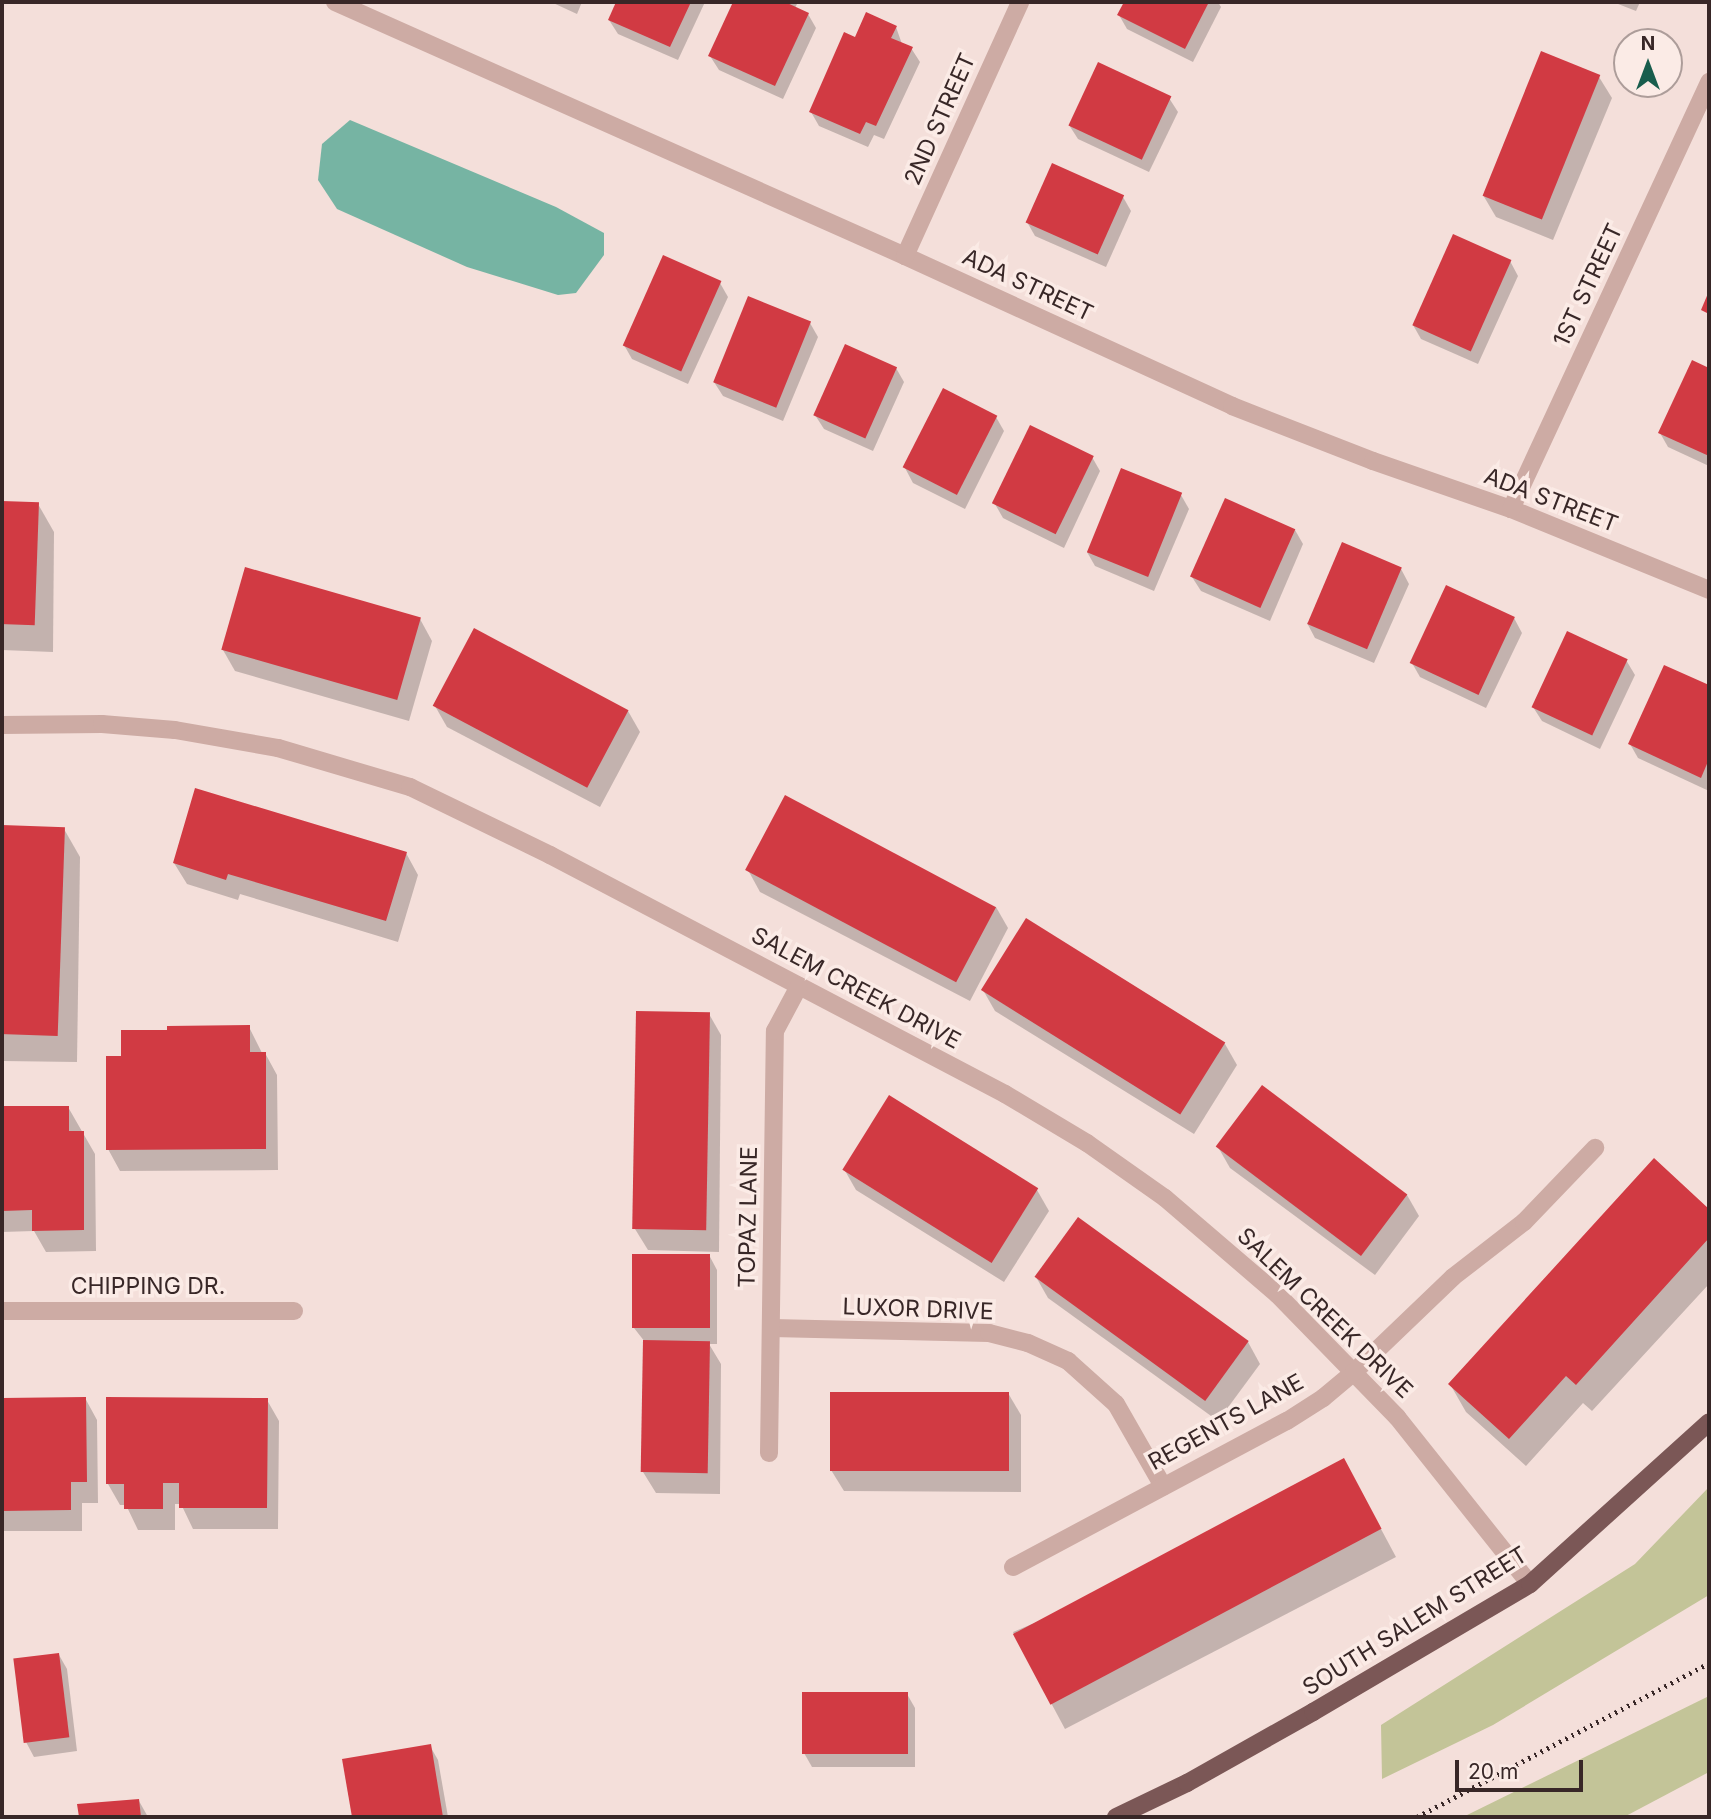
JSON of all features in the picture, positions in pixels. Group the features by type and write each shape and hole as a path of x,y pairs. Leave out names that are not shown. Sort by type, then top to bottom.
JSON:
{"main road":[{"name":"SOUTH SALEM STREET","path":"1116,1817 1187,1783 1530,1584 1709,1422"}],"street":[{"name":"ADA STREET","path":"335,2 905,256 1232,406 1373,461 1511,509 1709,590"},
{"name":"2ND STREET","path":"905,256 1020,2"},
{"name":"1ST STREET","path":"1511,509 1709,82"},
{"name":"SALEM CREEK DRIVE","path":"2,725 102,724 175,730 278,748 410,787 538,849 1005,1094 1098,1151 1165,1198 1277,1294 1397,1417 1530,1584"},
{"name":"TOPAZ LANE","path":"769,1454 775,1031 799,986"},
{"name":"REGENTS LANE","path":"1013,1567 1287,1421 1354,1372 1453,1277 1524,1222 1595,1148"},
{"name":"CHIPPING DR.","path":"2,1311 294,1311"},
{"name":"LUXOR DRIVE","path":"772,1328 989,1333 1028,1343 1068,1361 1116,1404 1163,1486"}],"green space":[{"path":"1709,1487 1709,1595 1493,1725 1382,1779 1381,1725 1635,1564"},
{"path":"1709,1696 1709,1772 1624,1817 1463,1817"}],"water":[{"path":"350,120 556,207 604,233 604,255 576,293 558,295 467,267 337,209 318,180 322,144"}],"building":[{"path":"616,2 691,2 670,47 608,20"},
{"path":"733,2 785,2 809,13 775,86 708,56"},
{"path":"1124,2 1209,2 1185,49 1117,15"},
{"path":"866,12 897,26 891,38 913,47 876,126 866,122 860,134 809,112 844,32 855,37"},
{"path":"1541,51 1600,75 1542,220 1483,196"},
{"path":"1098,62 1171,96 1142,160 1068,125"},
{"path":"1052,163 1124,195 1098,255 1026,222"},
{"path":"1453,234 1511,260 1471,351 1412,325"},
{"path":"663,255 721,281 681,371 623,345"},
{"path":"1709,291 1709,314 1701,310"},
{"path":"748,296 811,321 776,408 713,382"},
{"path":"845,344 897,367 865,438 813,415"},
{"path":"1692,360 1709,368 1709,456 1658,433"},
{"path":"943,388 997,416 957,495 903,467"},
{"path":"1030,425 1094,456 1056,534 992,503"},
{"path":"1121,468 1182,493 1148,577 1087,552"},
{"path":"1225,498 1295,529 1260,608 1190,577"},
{"path":"2,501 39,502 35,625 2,624"},
{"path":"1342,542 1402,567 1367,649 1307,624"},
{"path":"245,567 421,617 397,700 221,650"},
{"path":"1446,585 1515,617 1479,695 1410,663"},
{"path":"474,628 629,710 587,788 433,706"},
{"path":"1567,631 1628,659 1592,735 1532,707"},
{"path":"1664,665 1709,685 1709,759 1701,778 1628,744"},
{"path":"195,788 407,852 386,921 228,874 226,880 173,863"},
{"path":"785,795 996,907 956,982 745,870"},
{"path":"2,825 65,827 58,1036 2,1034"},
{"path":"1026,918 1225,1043 1180,1115 981,990"},
{"path":"636,1011 710,1012 706,1230 632,1229"},
{"path":"250,1025 250,1052 266,1052 266,1149 106,1150 106,1056 121,1056 121,1030 167,1030 167,1026"},
{"path":"1262,1085 1407,1195 1361,1256 1216,1146"},
{"path":"889,1095 1038,1188 992,1263 842,1170"},
{"path":"2,1106 69,1106 69,1131 84,1131 84,1230 32,1231 32,1210 2,1211"},
{"path":"1654,1158 1709,1209 1709,1238 1576,1385 1566,1376 1509,1439 1448,1384"},
{"path":"1078,1217 1249,1341 1205,1401 1035,1277"},
{"path":"632,1254 710,1254 710,1328 632,1328"},
{"path":"643,1340 710,1341 708,1473 641,1472"},
{"path":"830,1392 1009,1392 1009,1471 830,1471"},
{"path":"86,1397 87,1482 71,1482 71,1510 2,1511 2,1398"},
{"path":"106,1397 268,1398 267,1508 179,1508 179,1483 163,1483 163,1509 124,1509 124,1484 106,1484"},
{"path":"1344,1458 1382,1529 1050,1705 1013,1634"},
{"path":"59,1653 69,1737 24,1743 13,1659"},
{"path":"802,1692 908,1692 908,1754 802,1754"},
{"path":"431,1744 443,1817 352,1817 342,1759"},
{"path":"139,1799 141,1817 79,1817 77,1804"}],"railway":[{"path":"1417,1817 1709,1663"}]}
